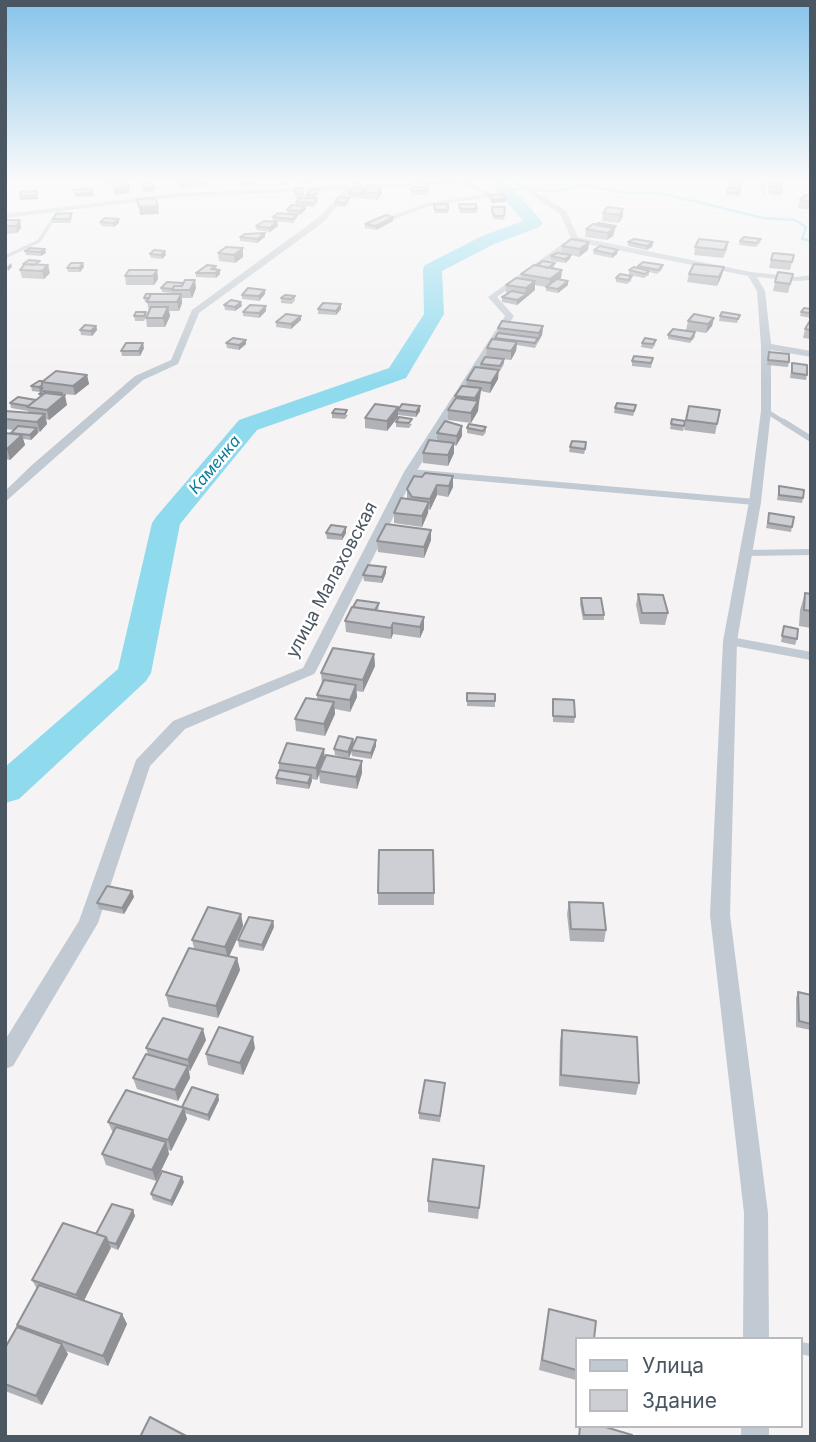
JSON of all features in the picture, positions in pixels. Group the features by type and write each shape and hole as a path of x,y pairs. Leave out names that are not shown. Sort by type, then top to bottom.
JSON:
{"street":[{"path":"5,498 36,467 139,378 175,362 195,312 281,249"},
{"name":"улица Малаховская","path":"5,1059 88,923 142,764 179,725 309,671 410,472 510,316 492,297 560,249"},
{"path":"627,249 751,274 797,279 811,277"},
{"path":"751,274 761,291 766,346 766,411 755,502 730,641 720,915 756,1213 756,1337"},
{"path":"766,346 811,354"}],"lane":[{"path":"5,257 21,249"},
{"path":"766,411 811,439"},
{"path":"410,472 755,502"},
{"path":"746,553 811,552"},
{"path":"730,641 811,656"}],"building":[{"path":"28,249 45,249 40,252 25,251"},
{"path":"223,249 241,249 234,255 218,253"},
{"path":"615,249 618,250 612,254 594,250"},
{"path":"154,250 165,251 161,255 150,254"},
{"path":"557,253 571,255 565,259 551,256"},
{"path":"773,253 794,255 792,262 771,260"},
{"path":"29,260 40,261 34,265 23,264"},
{"path":"543,261 555,263 548,268 537,265"},
{"path":"643,262 663,265 658,270 638,266"},
{"path":"71,263 83,263 79,268 67,268"},
{"path":"25,264 48,265 42,271 20,270"},
{"path":"694,264 724,267 719,277 689,274"},
{"path":"207,265 216,266 211,269 220,270 215,273 196,273"},
{"path":"534,265 562,270 550,279 521,274"},
{"path":"634,267 649,271 645,274 629,270"},
{"path":"129,270 157,270 153,276 125,276"},
{"path":"778,272 793,274 790,284 775,282"},
{"path":"620,274 632,276 628,280 616,278"},
{"path":"516,278 535,281 526,288 506,285"},
{"path":"557,279 568,281 558,289 546,287"},
{"path":"185,280 195,280 190,290 172,290 174,286 182,286"},
{"path":"167,282 183,283 173,289 161,288"},
{"path":"248,288 265,290 259,296 242,295"},
{"path":"512,291 527,294 517,300 502,297"},
{"path":"151,294 181,294 177,302 147,302"},
{"path":"285,295 295,296 291,299 281,298"},
{"path":"231,300 241,302 235,307 224,305"},
{"path":"323,303 341,304 336,311 318,309"},
{"path":"250,305 266,306 259,313 243,312"},
{"path":"151,307 168,307 163,318 146,318"},
{"path":"804,308 811,309 811,313 801,312"},
{"path":"136,312 146,312 144,316 134,316"},
{"path":"722,312 740,315 738,319 720,316"},
{"path":"286,314 301,316 291,324 276,322"},
{"path":"694,314 714,318 708,324 688,321"},
{"path":"811,319 811,330 805,329"},
{"path":"502,321 543,326 539,333 498,328"},
{"path":"85,325 96,326 91,331 80,330"},
{"path":"673,329 695,332 691,339 668,335"},
{"path":"498,333 538,338 535,343 495,338"},
{"path":"233,338 246,340 239,345 226,343"},
{"path":"645,338 656,340 653,344 642,343"},
{"path":"492,339 517,342 511,351 487,348"},
{"path":"126,343 143,343 139,351 121,351"},
{"path":"769,352 789,354 789,362 768,360"},
{"path":"634,356 653,358 651,363 632,361"},
{"path":"485,357 504,359 500,366 481,364"},
{"path":"792,363 807,365 807,375 792,373"},
{"path":"475,367 499,370 491,383 467,380"},
{"path":"56,371 87,375 73,386 42,382"},
{"path":"42,381 42,385 39,387 31,386"},
{"path":"462,386 481,388 475,398 455,396"},
{"path":"43,391 62,393 39,394"},
{"path":"45,393 65,395 47,410 27,407"},
{"path":"18,397 36,400 28,406 10,403"},
{"path":"456,398 478,401 471,413 448,410"},
{"path":"617,403 636,405 634,411 615,408"},
{"path":"375,404 398,407 387,421 365,418"},
{"path":"402,404 420,406 416,412 398,410"},
{"path":"689,406 720,410 717,424 686,420"},
{"path":"335,409 347,410 345,414 332,413"},
{"path":"5,411 45,414 37,422 5,419"},
{"path":"399,417 412,419 409,423 396,422"},
{"path":"672,419 685,421 684,426 671,424"},
{"path":"445,421 462,426 457,436 437,433"},
{"path":"469,424 486,427 483,431 467,428"},
{"path":"18,426 37,428 30,435 11,433"},
{"path":"5,433 22,435 5,449"},
{"path":"429,440 454,443 448,455 423,453"},
{"path":"572,441 586,442 585,449 570,447"},
{"path":"425,473 453,476 449,486 437,485 430,499 412,497 407,489 414,476 422,477"},
{"path":"779,486 804,490 803,498 779,495"},
{"path":"401,498 429,502 422,516 394,513"},
{"path":"769,513 794,517 792,527 768,523"},
{"path":"386,524 431,530 424,547 377,541"},
{"path":"331,525 346,527 342,535 326,533"},
{"path":"368,565 386,567 382,577 363,575"},
{"path":"805,593 811,594 811,611 804,610"},
{"path":"638,594 663,595 668,613 642,613"},
{"path":"581,598 601,598 604,615 584,615"},
{"path":"357,600 379,603 375,610 353,607"},
{"path":"352,607 424,617 420,627 393,623 391,628 345,621"},
{"path":"784,626 798,629 797,639 782,636"},
{"path":"333,648 374,654 363,680 321,673"},
{"path":"324,680 356,685 350,700 317,695"},
{"path":"467,693 495,694 495,701 467,701"},
{"path":"306,698 334,702 324,724 295,719"},
{"path":"553,699 574,700 575,717 553,716"},
{"path":"339,736 353,739 348,752 334,749"},
{"path":"357,737 376,740 371,753 351,750"},
{"path":"287,743 324,749 316,768 279,763"},
{"path":"326,755 362,761 356,777 319,771"},
{"path":"279,770 311,775 308,783 276,778"},
{"path":"379,850 433,850 434,893 378,893"},
{"path":"107,886 132,891 122,908 97,903"},
{"path":"569,902 603,903 606,930 571,929"},
{"path":"208,907 241,914 225,947 192,940"},
{"path":"249,917 273,921 262,945 238,940"},
{"path":"189,948 237,958 216,1006 166,995"},
{"path":"798,992 811,995 811,1024 799,1021"},
{"path":"163,1018 203,1029 188,1060 146,1048"},
{"path":"219,1027 253,1037 240,1063 206,1054"},
{"path":"562,1030 637,1037 639,1083 561,1075"},
{"path":"146,1054 188,1066 175,1090 133,1078"},
{"path":"425,1080 445,1083 440,1116 419,1113"},
{"path":"192,1087 218,1095 208,1115 182,1107"},
{"path":"126,1090 184,1108 168,1140 108,1122"},
{"path":"116,1127 166,1142 152,1170 102,1154"},
{"path":"433,1159 484,1166 479,1208 428,1201"},
{"path":"162,1171 182,1177 171,1201 151,1194"},
{"path":"112,1204 133,1210 116,1244 96,1234"},
{"path":"63,1223 106,1237 76,1295 32,1280"},
{"path":"39,1285 122,1314 103,1356 17,1325"},
{"path":"549,1309 596,1321 594,1337 574,1337 574,1369 542,1360"},
{"path":"17,1327 62,1344 36,1396 5,1384 5,1348"},
{"path":"150,1417 188,1437 140,1437"},
{"path":"580,1428 609,1428 632,1435 632,1437 579,1437"}],"waterway":[{"name":"Каменка","path":"5,789 134,673 166,523 248,425 398,373 434,314 432,269 470,249"}]}
